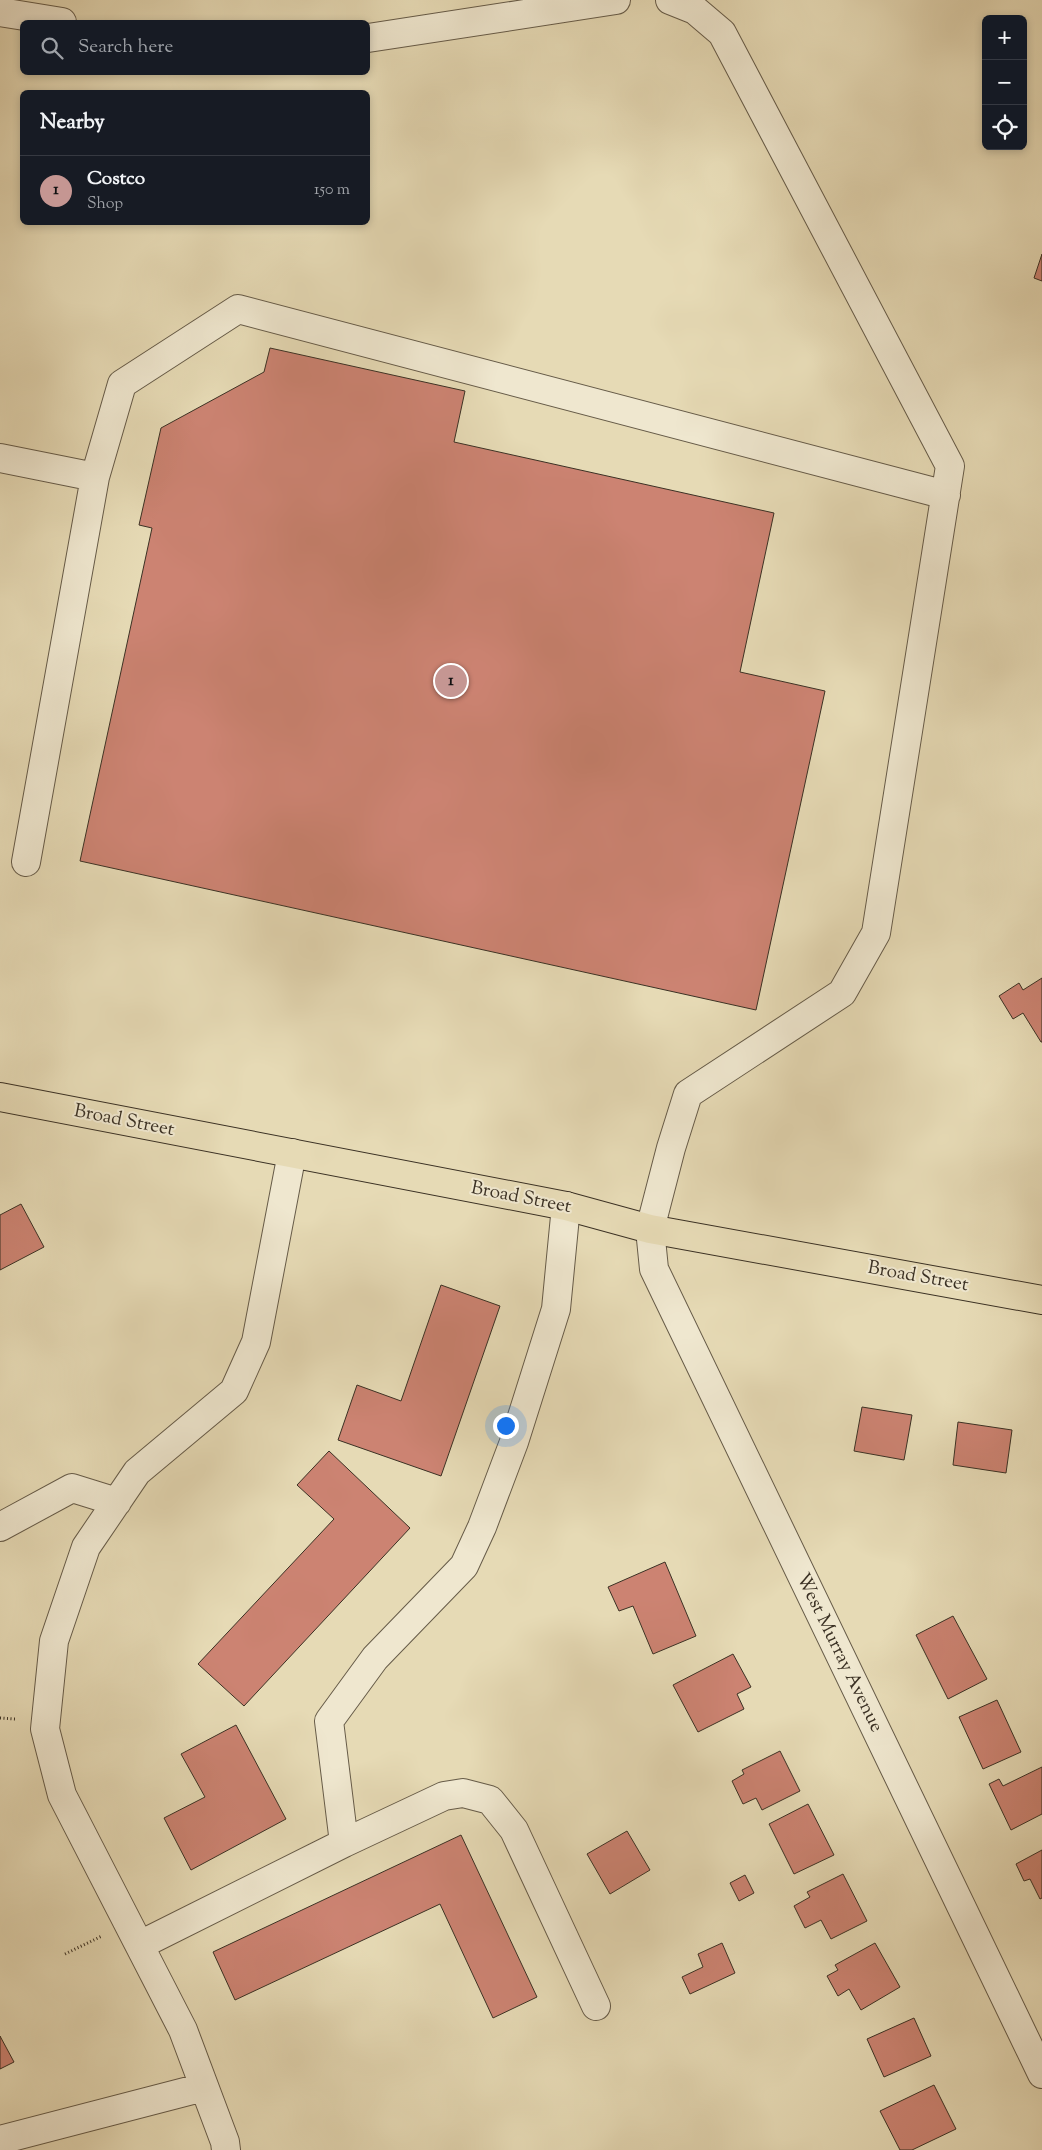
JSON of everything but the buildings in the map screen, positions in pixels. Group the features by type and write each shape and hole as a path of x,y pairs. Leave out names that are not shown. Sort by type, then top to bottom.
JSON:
{"main road":[{"name":"Broad Street","path":"0,1097 566,1206 650,1229 1042,1300"}],"street":[{"path":"370,38 616,0"},
{"path":"650,1229 671,1148 688,1094 842,993 876,933 950,466 722,33 695,10 670,0"},
{"path":"0,12 50,20"},
{"path":"26,862 95,477 122,384 238,309 946,495"},
{"path":"0,458 95,477"},
{"path":"226,2150 226,2142 183,2030 62,1795 45,1730 54,1641 86,1547 137,1472 234,1391 256,1342 292,1153"},
{"path":"344,1842 329,1721 375,1658 464,1566 482,1527 514,1442 556,1308 566,1206"},
{"name":"West Murray Avenue","path":"650,1229 654,1269 1042,2074"},
{"path":"0,1526 72,1488 117,1502"},
{"path":"140,1946 344,1842 444,1796 463,1793 490,1800 514,1830 596,2006"},
{"path":"0,2140 204,2087"}],"path":[{"path":"65,1954 104,1935"}],"place":[{"name":"Costco","path":"451,681"}]}
